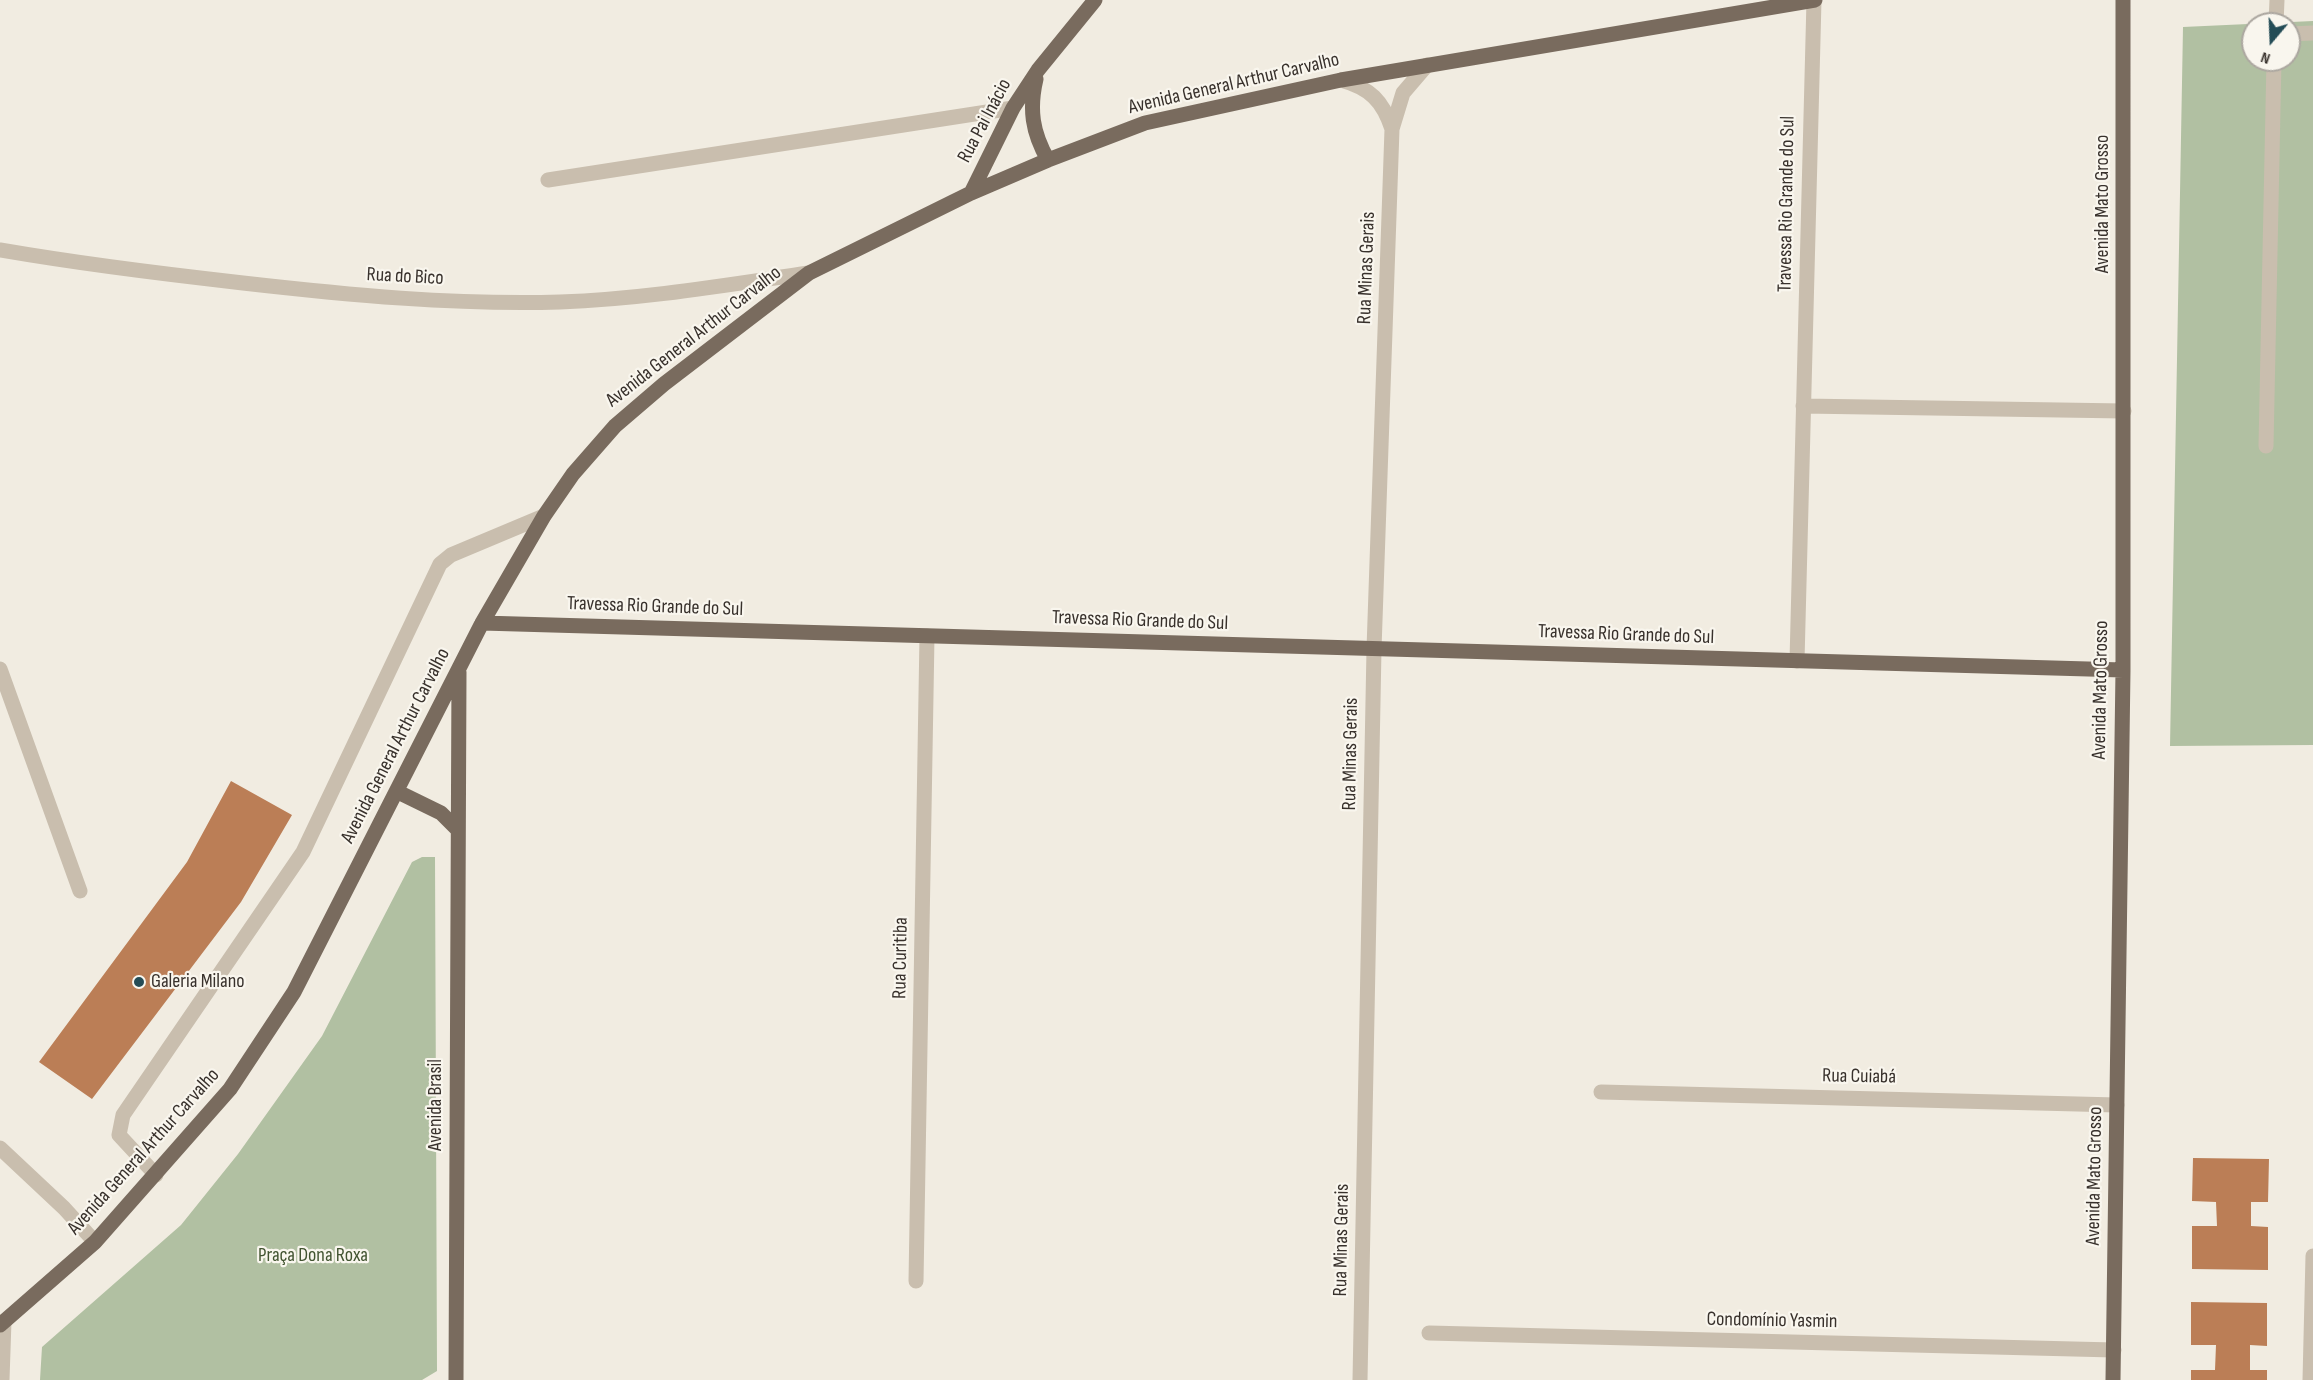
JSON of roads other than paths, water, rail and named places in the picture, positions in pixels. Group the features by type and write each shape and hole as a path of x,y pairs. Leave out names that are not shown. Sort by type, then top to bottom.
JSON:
{"main road":[{"name":"Rua Pai Inácio","path":"971,193 1013,108 1038,70 1095,0"},
{"name":"Avenida General Arthur Carvalho","path":"2,1323 95,1242 230,1089 294,992 398,792 482,623 544,516 573,474 615,426 664,384 809,273 971,193 1048,160 1145,123 1341,80 1814,0"},
{"name":"Avenida Mato Grosso","path":"2113,1380 2123,670 2123,0"},
{"name":"Rua Pai Inácio","path":"1038,70 1032,96 1031,117 1037,141 1048,160"},
{"name":"Travessa Rio Grande do Sul","path":"482,623 2123,670"},
{"name":"Avenida Brasil","path":"456,1380 459,669"},
{"path":"398,792 441,813 458,830"}],"street":[{"name":"Travessa Rio Grande do Sul","path":"1797,661 1814,0"},
{"name":"Rua Minas Gerais","path":"1360,1380 1374,649 1392,129 1403,93 1426,65"},
{"path":"2266,446 2274,72"},
{"name":"Rua Minas Gerais","path":"1341,80 1360,85 1375,96 1386,111 1392,129"},
{"path":"548,180 1013,108"},
{"name":"Rua do Bico","path":"0,250 93,266 327,293 457,301 560,302 649,296 809,273"},
{"path":"1803,406 2124,411"},
{"path":"156,1174 119,1135 123,1116 303,852 440,564 451,555 544,516"},
{"name":"Rua Curitiba","path":"916,1281 927,636"},
{"path":"0,669 80,891"},
{"name":"Rua Cuiabá","path":"1601,1092 2117,1105"},
{"path":"0,1148 95,1242"},
{"path":"2310,1380 2313,1256"},
{"path":"2,1323 3,1380"},
{"name":"Condomínio Yasmin","path":"1429,1333 2114,1350"}],"place":[{"name":"Galeria Milano","path":"139,982"}],"park label":[{"name":"Praça Dona Roxa","path":"313,1256"}]}
